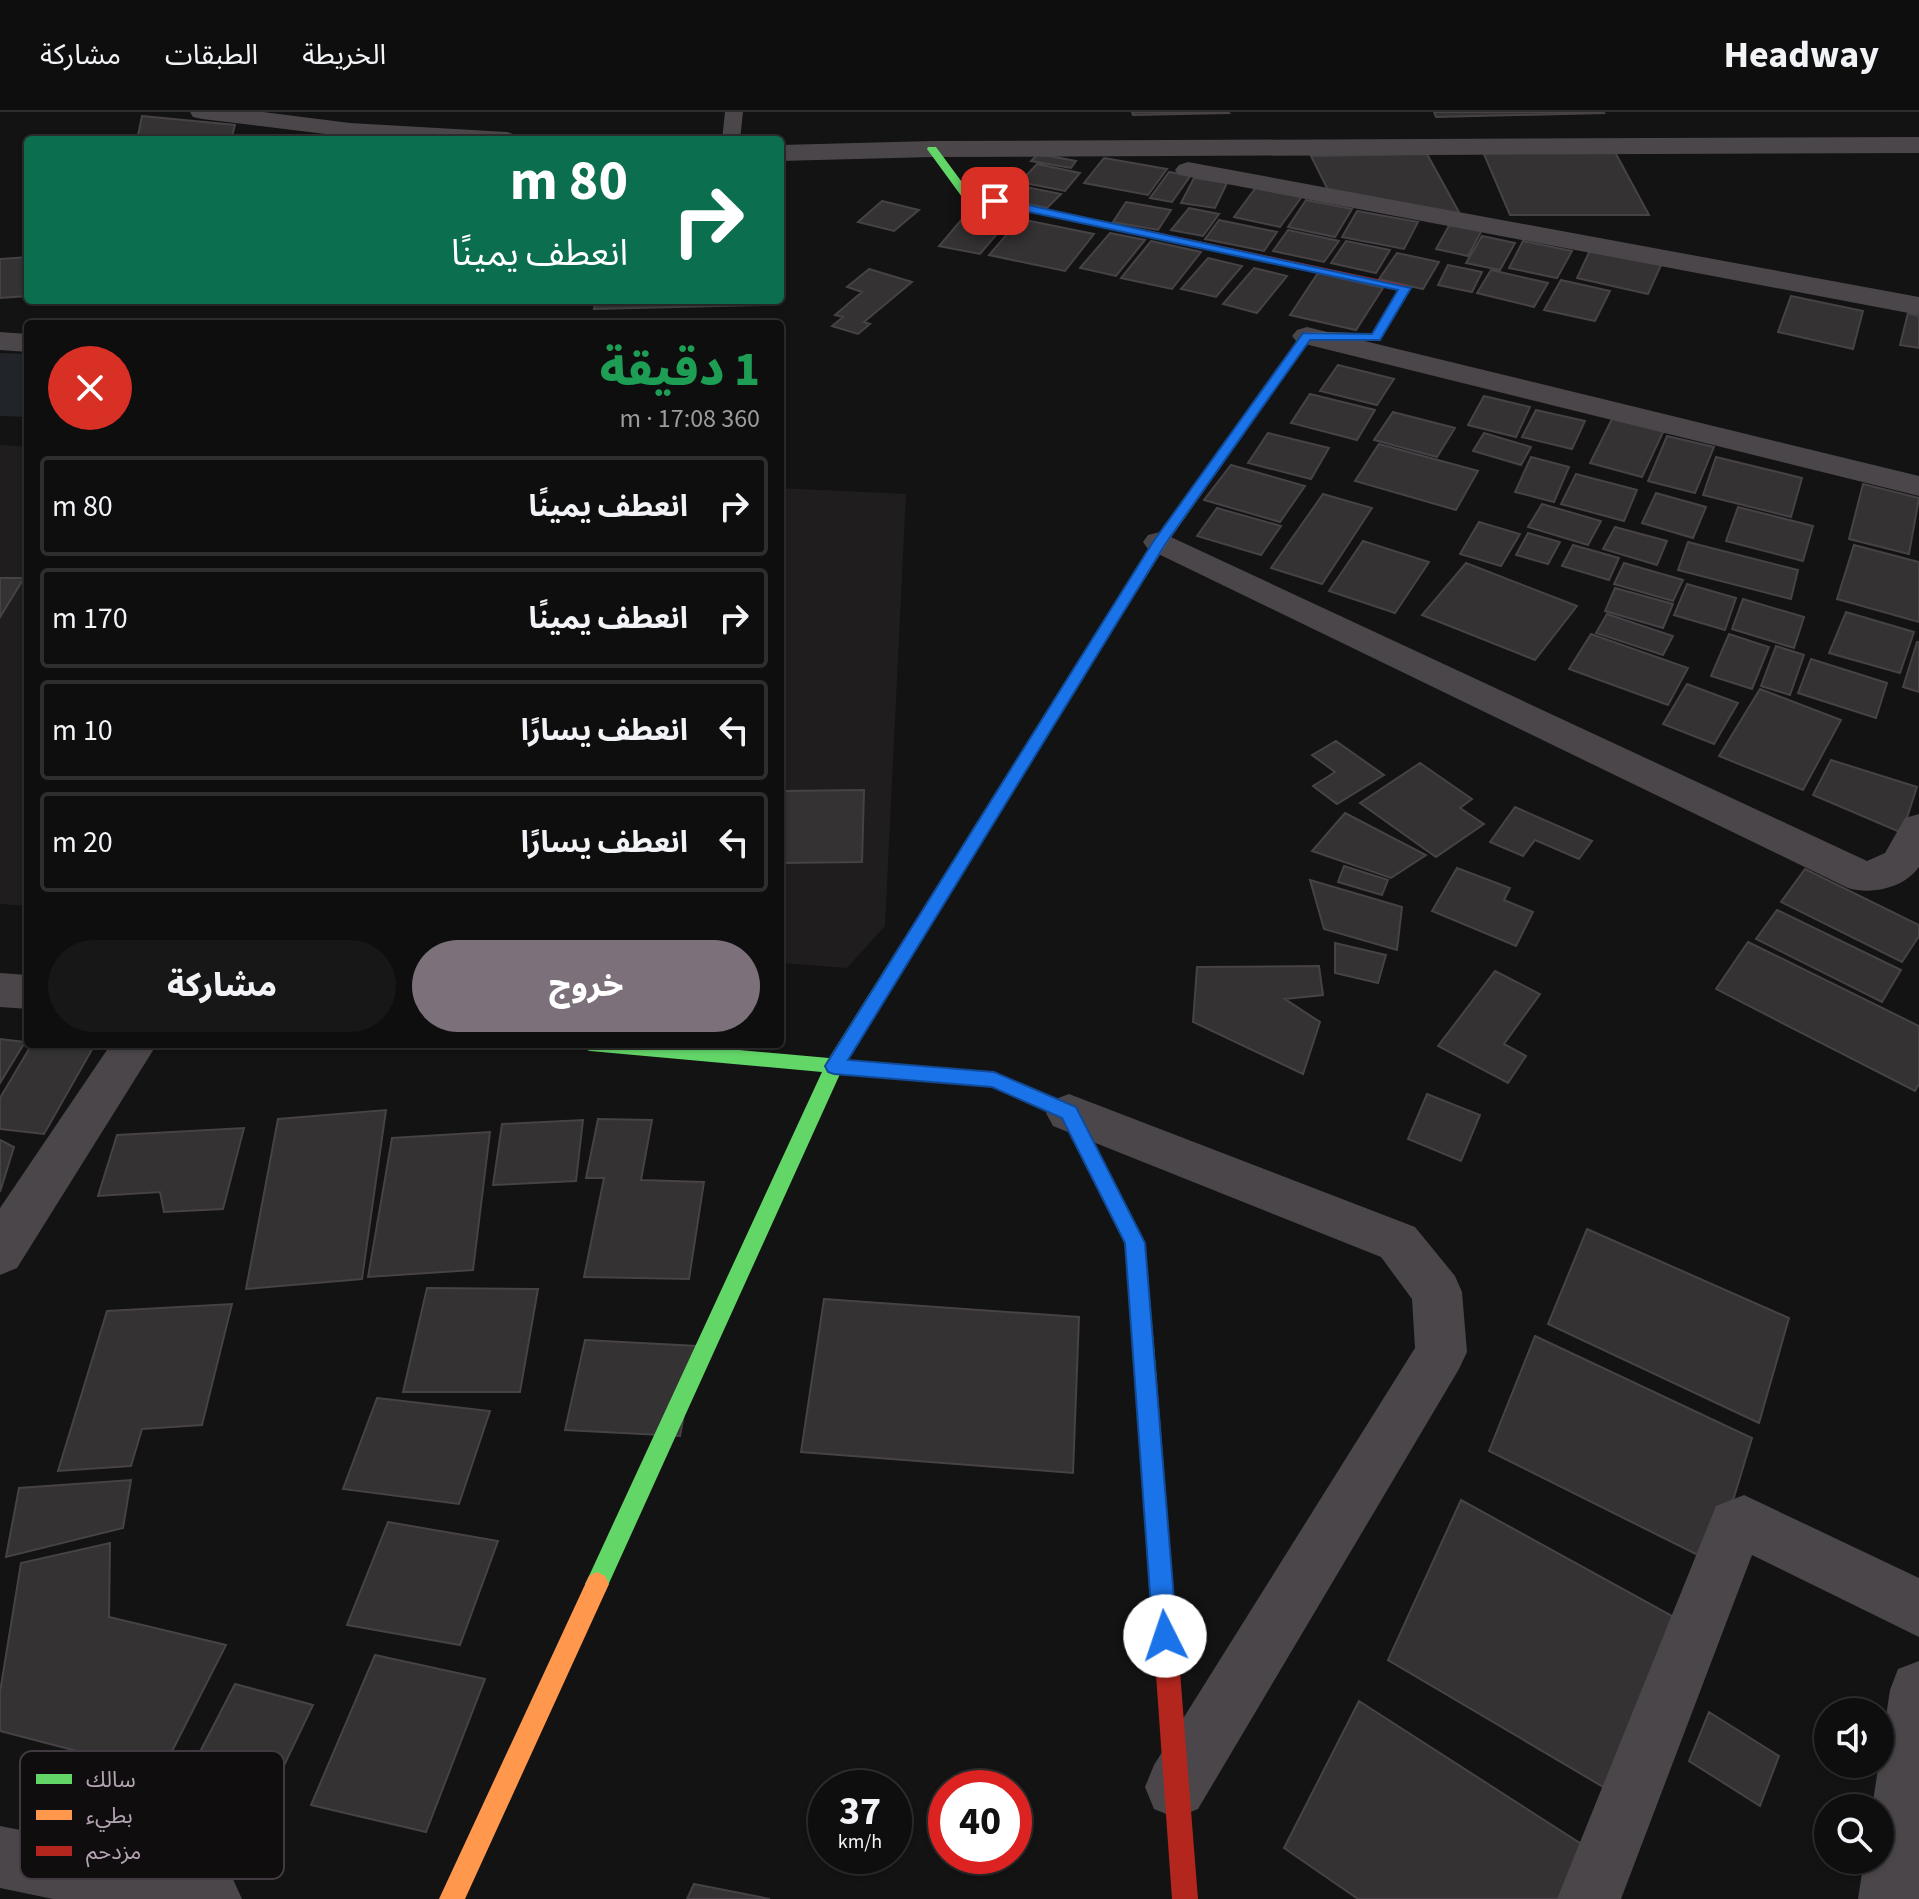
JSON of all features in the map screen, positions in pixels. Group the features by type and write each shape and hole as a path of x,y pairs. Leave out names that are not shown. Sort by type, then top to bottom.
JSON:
{"street":[{"path":"202,112 350,130 444,136"},
{"path":"784,153 932,149 1088,151 1919,145"},
{"path":"932,149 966,195 1405,288 1376,338 1307,336"},
{"path":"1088,151 1919,306"},
{"path":"1307,336 1919,486"},
{"path":"452,1899 834,1066 1160,542 1307,336"},
{"path":"0,341 24,343"},
{"path":"1160,542 1863,877 1884,875 1901,864 1919,828"},
{"path":"0,990 24,992"},
{"path":"0,1253 132,1048"},
{"path":"634,1048 994,1080 1069,1113 1398,1242 1437,1292 1441,1352 1176,1787"},
{"path":"1069,1113 1135,1243 1185,1899"},
{"path":"1589,1899 1736,1525 1744,1522 1919,1608"},
{"path":"1890,1899 1919,1690"},
{"path":"0,1857 20,1861"},
{"path":"110,1879 210,1899"}],"lane":[{"path":"731,136 734,112"}],"shaded area":[{"path":"0,353 24,354 24,417 0,416"},
{"path":"0,445 24,447 24,906 0,904"},
{"path":"784,488 906,494 885,926 847,968 784,963"}],"building":[{"path":"1132,112 1228,112 1229,113 1133,115"},
{"path":"1434,112 1603,112 1604,113 1436,117"},
{"path":"142,116 235,125 232,136 138,136"},
{"path":"1483,152 1615,152 1649,215 1510,215"},
{"path":"1038,154 1076,161 1071,168 1031,161"},
{"path":"1427,154 1460,214 1328,190 1311,156"},
{"path":"1104,158 1167,169 1148,195 1084,183"},
{"path":"1037,164 1080,173 1065,191 1020,182"},
{"path":"1169,172 1191,175 1172,202 1150,198"},
{"path":"1194,178 1227,183 1215,208 1181,203"},
{"path":"1016,185 1061,194 1047,208 1002,198"},
{"path":"1257,186 1303,195 1280,227 1234,217"},
{"path":"1306,200 1352,209 1335,237 1288,227"},
{"path":"882,201 919,210 894,231 858,222"},
{"path":"1126,202 1171,210 1158,230 1113,222"},
{"path":"974,205 1015,213 980,254 939,246"},
{"path":"1189,208 1219,214 1203,236 1171,230"},
{"path":"1357,211 1418,222 1404,249 1342,237"},
{"path":"1020,219 1094,234 1065,271 989,255"},
{"path":"1219,220 1277,232 1264,251 1205,239"},
{"path":"1451,222 1483,228 1468,256 1436,249"},
{"path":"1288,230 1339,241 1324,262 1273,251"},
{"path":"1110,233 1145,240 1116,276 1080,268"},
{"path":"1482,236 1515,243 1500,270 1466,263"},
{"path":"1151,241 1201,252 1172,289 1121,278"},
{"path":"1346,241 1390,250 1376,273 1331,263"},
{"path":"1523,241 1572,251 1557,278 1509,268"},
{"path":"1591,248 1662,263 1648,294 1577,278"},
{"path":"1397,253 1439,262 1423,289 1379,279"},
{"path":"24,257 24,296 0,298 0,259"},
{"path":"1208,258 1242,266 1216,297 1181,289"},
{"path":"1448,265 1482,272 1472,292 1438,285"},
{"path":"1254,268 1287,276 1257,313 1223,304"},
{"path":"869,269 912,282 864,322 870,324 858,334 832,326 843,317 835,315 862,292 847,287"},
{"path":"1491,270 1548,283 1534,307 1477,293"},
{"path":"1318,273 1383,288 1356,330 1290,315"},
{"path":"1561,280 1610,291 1595,321 1544,310"},
{"path":"1791,296 1863,311 1853,349 1778,332"},
{"path":"595,304 763,304 763,305 594,309"},
{"path":"1908,313 1919,316 1919,348 1900,345"},
{"path":"1338,365 1394,379 1377,405 1320,391"},
{"path":"1310,394 1375,410 1357,440 1291,423"},
{"path":"1484,396 1530,407 1516,437 1468,425"},
{"path":"1536,410 1585,421 1572,449 1522,437"},
{"path":"1393,412 1455,428 1437,457 1374,440"},
{"path":"1614,415 1665,428 1642,477 1590,463"},
{"path":"1268,433 1329,448 1311,479 1248,463"},
{"path":"1484,433 1531,447 1521,465 1473,451"},
{"path":"1667,436 1714,447 1695,493 1648,481"},
{"path":"1379,444 1478,471 1456,510 1355,481"},
{"path":"1531,457 1569,467 1554,502 1515,492"},
{"path":"1716,457 1802,478 1791,517 1703,495"},
{"path":"1231,465 1305,486 1280,522 1204,500"},
{"path":"1576,474 1637,490 1624,521 1561,504"},
{"path":"1863,484 1919,498 1909,554 1849,539"},
{"path":"1656,493 1706,507 1693,538 1642,523"},
{"path":"1323,494 1372,508 1322,584 1271,568"},
{"path":"1542,504 1601,521 1588,545 1528,527"},
{"path":"1738,507 1813,526 1803,561 1726,541"},
{"path":"1217,508 1281,526 1261,555 1197,536"},
{"path":"1479,522 1520,534 1501,566 1460,554"},
{"path":"1615,527 1667,541 1657,565 1603,549"},
{"path":"1528,533 1560,542 1548,564 1516,555"},
{"path":"1363,541 1429,562 1395,613 1329,591"},
{"path":"1688,542 1798,570 1791,599 1678,570"},
{"path":"1573,545 1619,558 1609,580 1562,566"},
{"path":"1854,545 1919,562 1919,622 1837,599"},
{"path":"1466,563 1577,606 1535,660 1422,615"},
{"path":"1624,563 1683,580 1673,601 1614,584"},
{"path":"0,578 24,578 0,617"},
{"path":"1687,584 1736,598 1725,630 1674,615"},
{"path":"1615,588 1673,604 1663,628 1605,611"},
{"path":"1743,599 1804,617 1794,648 1732,629"},
{"path":"1846,612 1914,632 1900,673 1829,653"},
{"path":"1607,614 1673,636 1663,655 1596,633"},
{"path":"1591,634 1688,668 1668,705 1569,669"},
{"path":"1729,634 1769,647 1752,689 1711,676"},
{"path":"1919,642 1919,692 1903,687"},
{"path":"1776,646 1804,655 1790,695 1761,686"},
{"path":"1811,659 1887,683 1876,718 1798,693"},
{"path":"1687,684 1738,703 1714,744 1663,724"},
{"path":"1760,689 1841,720 1803,790 1719,756"},
{"path":"1336,741 1384,775 1337,804 1313,786 1335,772 1312,755"},
{"path":"1831,760 1917,787 1902,833 1813,795"},
{"path":"1420,763 1472,799 1460,808 1484,824 1436,857 1360,803"},
{"path":"864,790 862,862 784,863 784,791"},
{"path":"1515,807 1592,841 1579,859 1535,840 1523,856 1490,842"},
{"path":"1345,813 1426,855 1391,878 1312,851"},
{"path":"1344,866 1388,880 1382,895 1338,882"},
{"path":"1457,868 1510,888 1504,900 1533,912 1516,946 1432,911"},
{"path":"1805,869 1919,925 1919,936 1902,962 1781,902"},
{"path":"1310,880 1402,907 1397,950 1324,929"},
{"path":"1777,910 1901,970 1882,1002 1756,939"},
{"path":"1748,942 1919,1026 1919,1084 1915,1091 1716,989"},
{"path":"1335,943 1386,955 1378,983 1335,973"},
{"path":"1319,966 1323,995 1285,999 1320,1022 1303,1074 1193,1022 1197,967"},
{"path":"1495,971 1540,994 1504,1044 1526,1056 1508,1083 1438,1046"},
{"path":"0,1039 24,1042 24,1044 0,1083"},
{"path":"30,1048 93,1048 44,1134 0,1129 0,1098"},
{"path":"1427,1094 1480,1115 1461,1161 1408,1139"},
{"path":"386,1110 362,1279 246,1289 278,1119"},
{"path":"598,1119 652,1120 641,1180 704,1182 689,1279 584,1277 604,1178 586,1178"},
{"path":"583,1120 576,1181 493,1185 502,1124"},
{"path":"244,1128 223,1209 164,1212 160,1192 98,1196 117,1135"},
{"path":"490,1132 473,1270 368,1277 392,1138"},
{"path":"0,1140 14,1147 0,1192"},
{"path":"1587,1229 1789,1318 1759,1423 1548,1324"},
{"path":"427,1288 538,1289 520,1392 403,1392"},
{"path":"824,1299 1079,1317 1073,1473 801,1452"},
{"path":"232,1304 202,1425 142,1429 131,1466 58,1471 107,1311"},
{"path":"1535,1336 1752,1438 1714,1563 1489,1451"},
{"path":"585,1340 697,1346 680,1436 565,1430"},
{"path":"377,1398 490,1411 459,1504 343,1489"},
{"path":"131,1480 123,1528 6,1557 19,1488"},
{"path":"1461,1500 1672,1616 1610,1791 1388,1660"},
{"path":"388,1522 498,1541 460,1645 347,1625"},
{"path":"110,1543 109,1617 226,1645 172,1751 77,1751 0,1731 0,1692 21,1563"},
{"path":"375,1655 485,1679 426,1832 311,1805"},
{"path":"235,1684 313,1705 284,1765 284,1751 200,1751"},
{"path":"1359,1701 1586,1847 1566,1899 1358,1899 1284,1848"},
{"path":"1709,1712 1779,1756 1760,1806 1689,1761"},
{"path":"694,1884 770,1899 687,1899"}],"traffic: fast":[{"path":"932,149 966,195 1024,207"},
{"path":"597,1584 834,1066 896,966"},
{"path":"635,1048 994,1080 1069,1113 1135,1243 1146,1381"}],"traffic: slow":[{"path":"1084,665 1160,542 1307,336 1354,337"},
{"path":"452,1899 597,1584"}],"traffic: jam":[{"path":"1024,207 1405,288 1376,338 1354,337"},
{"path":"896,966 1084,665"},
{"path":"1146,1381 1185,1899"}],"route":[{"path":"995,201 1405,288 1376,338 1307,336 1160,542 834,1066 994,1080 1069,1113 1135,1243 1165,1636"}]}
